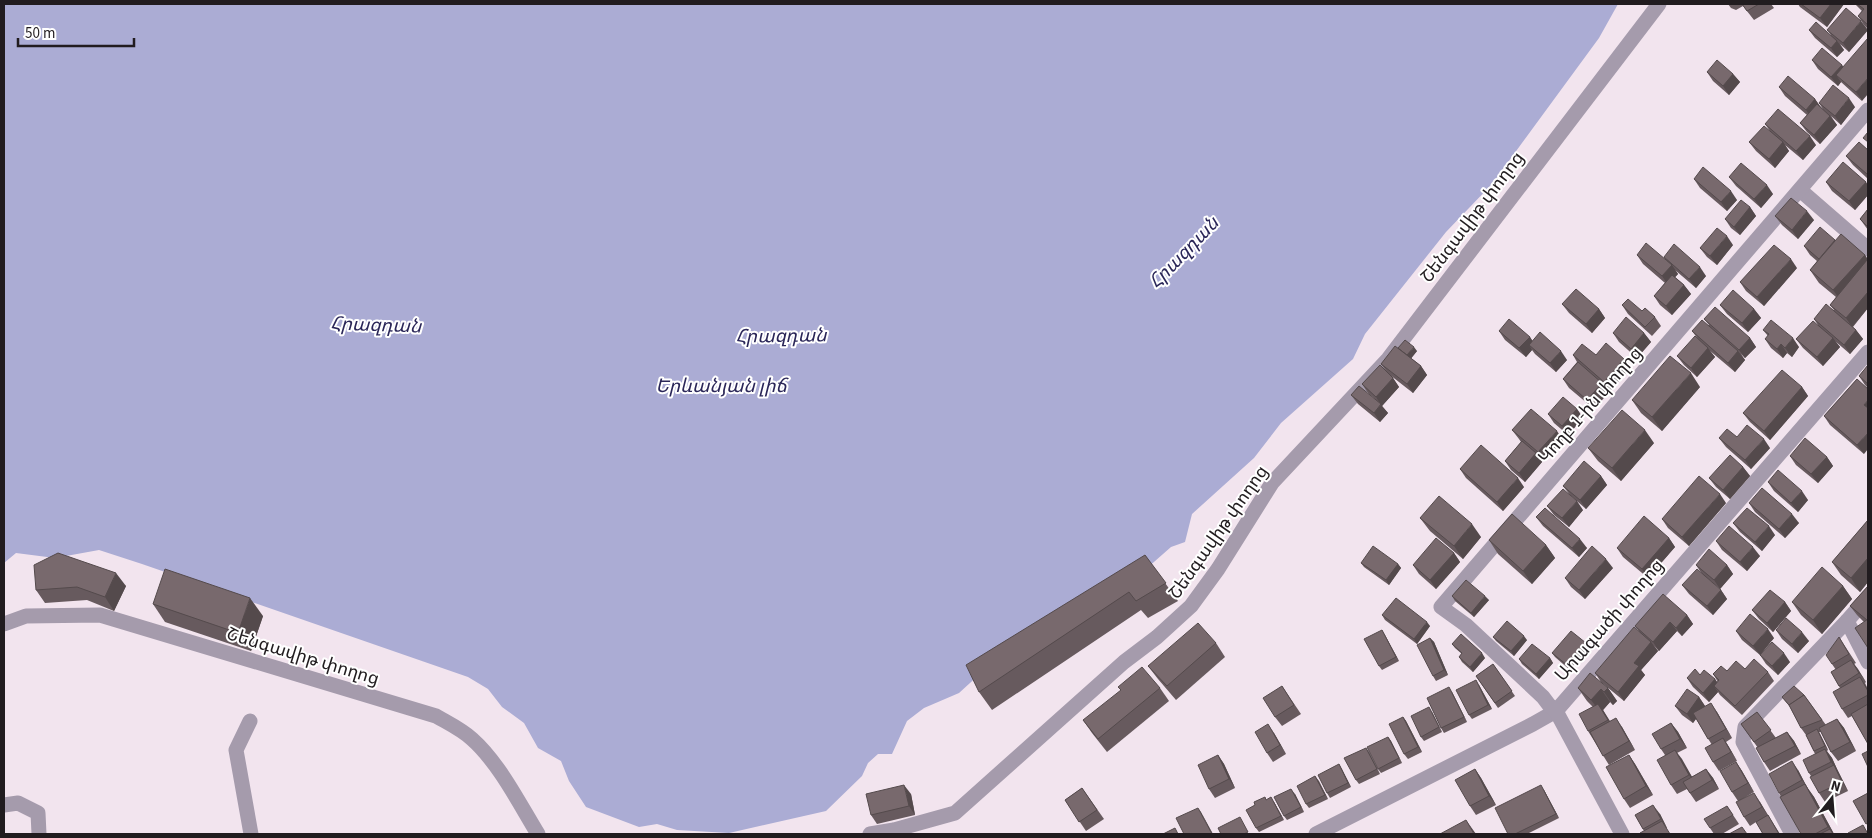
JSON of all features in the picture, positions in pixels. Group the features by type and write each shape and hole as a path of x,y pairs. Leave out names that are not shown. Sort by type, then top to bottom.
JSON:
{"street":[{"name":"Շենգավիթ փողոց","path":"870,834 894,830 955,813 1124,662 1157,638 1191,606 1218,570 1272,483 1388,359 1659,4"},
{"name":"Կողբ 1-ին փողոց","path":"1556,711 1466,625 1441,607 1868,110"},
{"path":"1800,190 1868,249"},
{"name":"Արագածի փողոց","path":"1316,834 1556,711 1868,352"},
{"path":"1792,834 1743,742 1744,727 1847,621 1868,596"},
{"name":"Շենգավիթ փողոց","path":"4,624 26,616 100,615 436,716 459,729 478,745 514,794 538,834"},
{"path":"1847,621 1868,662"},
{"path":"1556,711 1622,834"},
{"path":"250,721 236,750 251,834"},
{"path":"4,805 18,804 38,813 39,834"}],"water":[{"name":"Երևանյան լիճ","path":"4,4 1618,4 1599,38 1492,184 1446,232 1365,334 1353,359 1281,423 1254,458 1192,514 1185,542 1171,547 1138,576 1004,652 959,693 924,708 907,721 892,754 878,754 868,763 862,776 826,811 729,833 677,830 657,824 639,827 586,807 569,781 561,761 538,748 524,723 502,707 488,689 468,677 99,550 55,558 16,553 4,563"}],"building":[{"path":"1742,4 1759,4 1747,11"},
{"path":"1801,4 1831,4 1820,18"},
{"path":"1857,4 1868,4 1868,25 1858,16 1864,9"},
{"path":"1846,8 1861,21 1843,43 1827,30"},
{"path":"1816,22 1837,41 1831,48 1809,30"},
{"path":"1868,38 1868,78 1856,92 1836,75"},
{"path":"1822,48 1842,65 1831,77 1812,60"},
{"path":"1717,60 1733,74 1723,86 1707,72"},
{"path":"1788,76 1815,99 1806,110 1779,87"},
{"path":"1833,85 1849,98 1835,116 1819,103"},
{"path":"1817,104 1830,116 1814,135 1800,123"},
{"path":"1778,109 1810,136 1796,151 1765,124"},
{"path":"1764,126 1783,142 1769,159 1749,142"},
{"path":"1868,132 1868,142 1863,138"},
{"path":"1859,142 1868,150 1867,174 1846,156"},
{"path":"1843,162 1866,182 1849,201 1826,182"},
{"path":"1741,163 1767,185 1754,199 1729,177"},
{"path":"1703,167 1731,191 1721,202 1694,179"},
{"path":"1791,198 1807,211 1792,230 1775,216"},
{"path":"1741,200 1750,207 1734,227 1725,219"},
{"path":"1868,209 1868,227 1860,219"},
{"path":"1820,227 1835,240 1819,259 1804,246"},
{"path":"1717,228 1727,236 1710,256 1700,248"},
{"path":"1841,234 1865,255 1833,290 1810,270"},
{"path":"1646,243 1672,265 1662,276 1637,255"},
{"path":"1674,244 1700,267 1689,279 1664,257"},
{"path":"1774,245 1791,259 1757,297 1740,282"},
{"path":"1867,260 1868,292 1846,318 1830,305"},
{"path":"1672,275 1684,285 1666,306 1654,296"},
{"path":"1576,289 1599,309 1586,324 1562,304"},
{"path":"1733,290 1754,309 1742,323 1720,305"},
{"path":"1628,299 1642,311 1645,308 1655,317 1645,327 1622,305"},
{"path":"1826,304 1856,330 1844,345 1814,319"},
{"path":"1715,307 1750,338 1739,350 1704,319"},
{"path":"1626,317 1644,333 1631,349 1613,333"},
{"path":"1509,319 1530,337 1519,348 1499,331"},
{"path":"1702,320 1738,351 1728,363 1692,331"},
{"path":"1771,320 1793,338 1785,348 1781,344 1777,349 1765,339 1769,334 1763,330"},
{"path":"1813,321 1833,338 1817,357 1796,339"},
{"path":"1540,332 1561,351 1550,363 1529,345"},
{"path":"1695,336 1708,348 1691,368 1677,356"},
{"path":"1405,340 1414,347 1407,355 1398,348"},
{"path":"1606,343 1624,359 1604,382 1573,355 1582,344 1596,355"},
{"path":"1395,346 1421,366 1407,384 1381,364"},
{"path":"1670,356 1691,373 1652,417 1632,400"},
{"path":"1578,362 1602,383 1587,400 1563,379"},
{"path":"1380,365 1393,378 1376,397 1362,384"},
{"path":"1868,365 1868,384 1859,376"},
{"path":"1782,370 1802,387 1764,431 1743,413"},
{"path":"1857,379 1868,389 1868,400 1864,405 1868,408 1868,433 1857,445 1824,416"},
{"path":"1359,386 1381,404 1374,413 1351,395"},
{"path":"1563,397 1577,409 1562,426 1548,414"},
{"path":"1531,409 1557,431 1538,452 1512,430"},
{"path":"1622,410 1645,430 1612,468 1588,448"},
{"path":"1747,425 1764,439 1745,460 1719,438 1727,429 1737,437"},
{"path":"1805,438 1827,457 1811,474 1790,456"},
{"path":"1522,441 1536,453 1519,473 1505,461"},
{"path":"1481,445 1518,478 1497,502 1460,469"},
{"path":"1730,455 1743,467 1723,490 1709,478"},
{"path":"1584,461 1601,476 1580,500 1563,486"},
{"path":"1778,470 1802,491 1791,503 1768,482"},
{"path":"1699,476 1720,494 1682,537 1662,519"},
{"path":"1762,488 1792,514 1779,529 1749,503"},
{"path":"1563,489 1577,501 1562,518 1547,506"},
{"path":"1439,496 1472,524 1454,546 1420,518"},
{"path":"1545,508 1580,539 1572,548 1536,517"},
{"path":"1747,508 1769,526 1755,542 1733,523"},
{"path":"1512,514 1546,545 1523,571 1489,540"},
{"path":"1644,516 1669,538 1642,569 1617,548"},
{"path":"1868,520 1868,558 1851,578 1832,562"},
{"path":"1729,526 1753,547 1740,562 1716,541"},
{"path":"1436,538 1454,553 1430,580 1413,565"},
{"path":"1373,546 1398,564 1386,580 1361,563"},
{"path":"1592,546 1606,559 1579,590 1565,578"},
{"path":"1709,549 1727,565 1714,580 1696,565"},
{"path":"58,553 116,573 105,597 77,587 36,590 34,565"},
{"path":"1145,555 1166,583 1136,601 1129,592 979,692 966,665"},
{"path":"1822,567 1843,586 1813,620 1792,602"},
{"path":"165,569 250,598 238,633 153,604"},
{"path":"1697,569 1721,590 1707,606 1682,585"},
{"path":"1466,580 1485,596 1471,613 1452,596"},
{"path":"1868,586 1868,619 1867,620 1850,606"},
{"path":"1770,590 1785,602 1767,623 1752,610"},
{"path":"1663,594 1687,615 1676,628 1670,622 1653,642 1635,626"},
{"path":"1396,598 1427,622 1414,639 1382,615"},
{"path":"1750,614 1768,629 1753,646 1736,631"},
{"path":"1786,618 1802,632 1792,644 1776,630"},
{"path":"1868,619 1868,648 1855,628"},
{"path":"1507,621 1524,636 1511,651 1493,637"},
{"path":"1198,623 1216,643 1167,686 1148,666"},
{"path":"1634,627 1651,642 1634,663 1639,666 1618,692 1595,673"},
{"path":"1382,630 1396,657 1379,666 1364,639"},
{"path":"1571,631 1586,643 1567,665 1552,653"},
{"path":"1461,634 1482,653 1470,667 1459,657 1462,653 1452,644"},
{"path":"1839,637 1849,654 1832,664 1826,655"},
{"path":"1430,638 1444,670 1433,676 1417,645"},
{"path":"1772,642 1784,653 1772,666 1760,655"},
{"path":"1532,644 1550,658 1536,674 1519,659"},
{"path":"1754,659 1768,672 1735,706 1714,686 1719,680 1713,674 1721,666 1727,671 1736,661 1745,669"},
{"path":"1851,660 1859,673 1839,686 1831,672"},
{"path":"1493,664 1512,691 1495,703 1476,676"},
{"path":"1142,667 1160,688 1098,739 1083,720 1121,690 1118,687"},
{"path":"1695,669 1700,675 1704,670 1715,679 1703,693 1687,678"},
{"path":"1590,673 1608,688 1604,692 1601,689 1591,700 1578,688"},
{"path":"1860,677 1868,691 1868,695 1842,709 1833,692"},
{"path":"1476,680 1488,705 1469,715 1456,690"},
{"path":"1282,686 1294,705 1275,717 1263,698"},
{"path":"1794,686 1804,695 1789,705 1782,697"},
{"path":"1449,687 1464,717 1441,728 1427,698"},
{"path":"1687,689 1699,697 1687,714 1675,706"},
{"path":"1804,695 1822,720 1801,728 1789,705"},
{"path":"1711,703 1726,729 1708,739 1693,713"},
{"path":"1598,704 1608,720 1588,731 1579,714"},
{"path":"1868,704 1868,744 1851,714"},
{"path":"1429,707 1439,727 1421,737 1411,716"},
{"path":"1757,712 1771,730 1754,742 1741,724"},
{"path":"1403,717 1418,747 1404,754 1389,724"},
{"path":"1616,718 1629,741 1603,756 1590,732"},
{"path":"1837,719 1850,742 1831,752 1819,728"},
{"path":"1671,723 1680,739 1661,749 1652,734"},
{"path":"1268,724 1280,745 1267,753 1255,732"},
{"path":"1817,729 1825,746 1814,751 1806,735"},
{"path":"1787,732 1795,746 1764,762 1756,748"},
{"path":"1388,737 1399,758 1378,769 1367,747"},
{"path":"1723,738 1731,752 1713,762 1705,748"},
{"path":"1366,748 1377,769 1356,780 1344,758"},
{"path":"1825,749 1831,762 1809,773 1803,760"},
{"path":"1675,750 1689,775 1671,785 1657,760"},
{"path":"1868,751 1868,767 1862,754"},
{"path":"1218,755 1229,779 1209,789 1198,765"},
{"path":"1629,755 1646,786 1624,799 1606,767"},
{"path":"1792,761 1802,780 1779,793 1769,774"},
{"path":"1736,762 1748,783 1732,792 1720,771"},
{"path":"1339,764 1348,783 1327,793 1318,775"},
{"path":"1834,765 1842,782 1819,793 1810,777"},
{"path":"1475,769 1489,796 1470,806 1455,780"},
{"path":"1706,769 1712,780 1690,793 1683,782"},
{"path":"1315,776 1325,795 1306,804 1297,786"},
{"path":"1805,784 1828,827 1815,834 1801,834 1780,797"},
{"path":"904,785 909,806 871,815 866,794"},
{"path":"1541,785 1556,814 1515,834 1508,834 1495,808"},
{"path":"1082,788 1097,810 1079,822 1065,800"},
{"path":"1291,789 1301,807 1284,816 1274,797"},
{"path":"1754,793 1762,807 1744,817 1736,802"},
{"path":"1868,793 1868,823 1866,824 1853,801"},
{"path":"1265,797 1266,800 1271,797 1281,816 1256,828 1246,810 1255,805 1254,802"},
{"path":"1653,805 1661,819 1643,829 1635,815"},
{"path":"1727,806 1733,815 1710,828 1704,819"},
{"path":"1198,808 1212,834 1184,834 1176,818"},
{"path":"1768,815 1779,834 1763,834 1756,822"},
{"path":"1240,817 1248,832 1244,834 1221,834 1218,828"},
{"path":"1466,820 1474,834 1440,834"},
{"path":"1662,821 1670,834 1640,833"},
{"path":"1863,825 1868,834 1848,833"},
{"path":"1742,827 1747,834 1729,834"},
{"path":"1175,828 1178,834 1163,834"},
{"path":"1830,829 1833,834 1820,834"}],"water label":[{"name":"Հրազդան","path":"1183,252"},
{"name":"Հրազդան","path":"376,324"},
{"name":"Հրազդան","path":"781,335"}]}
